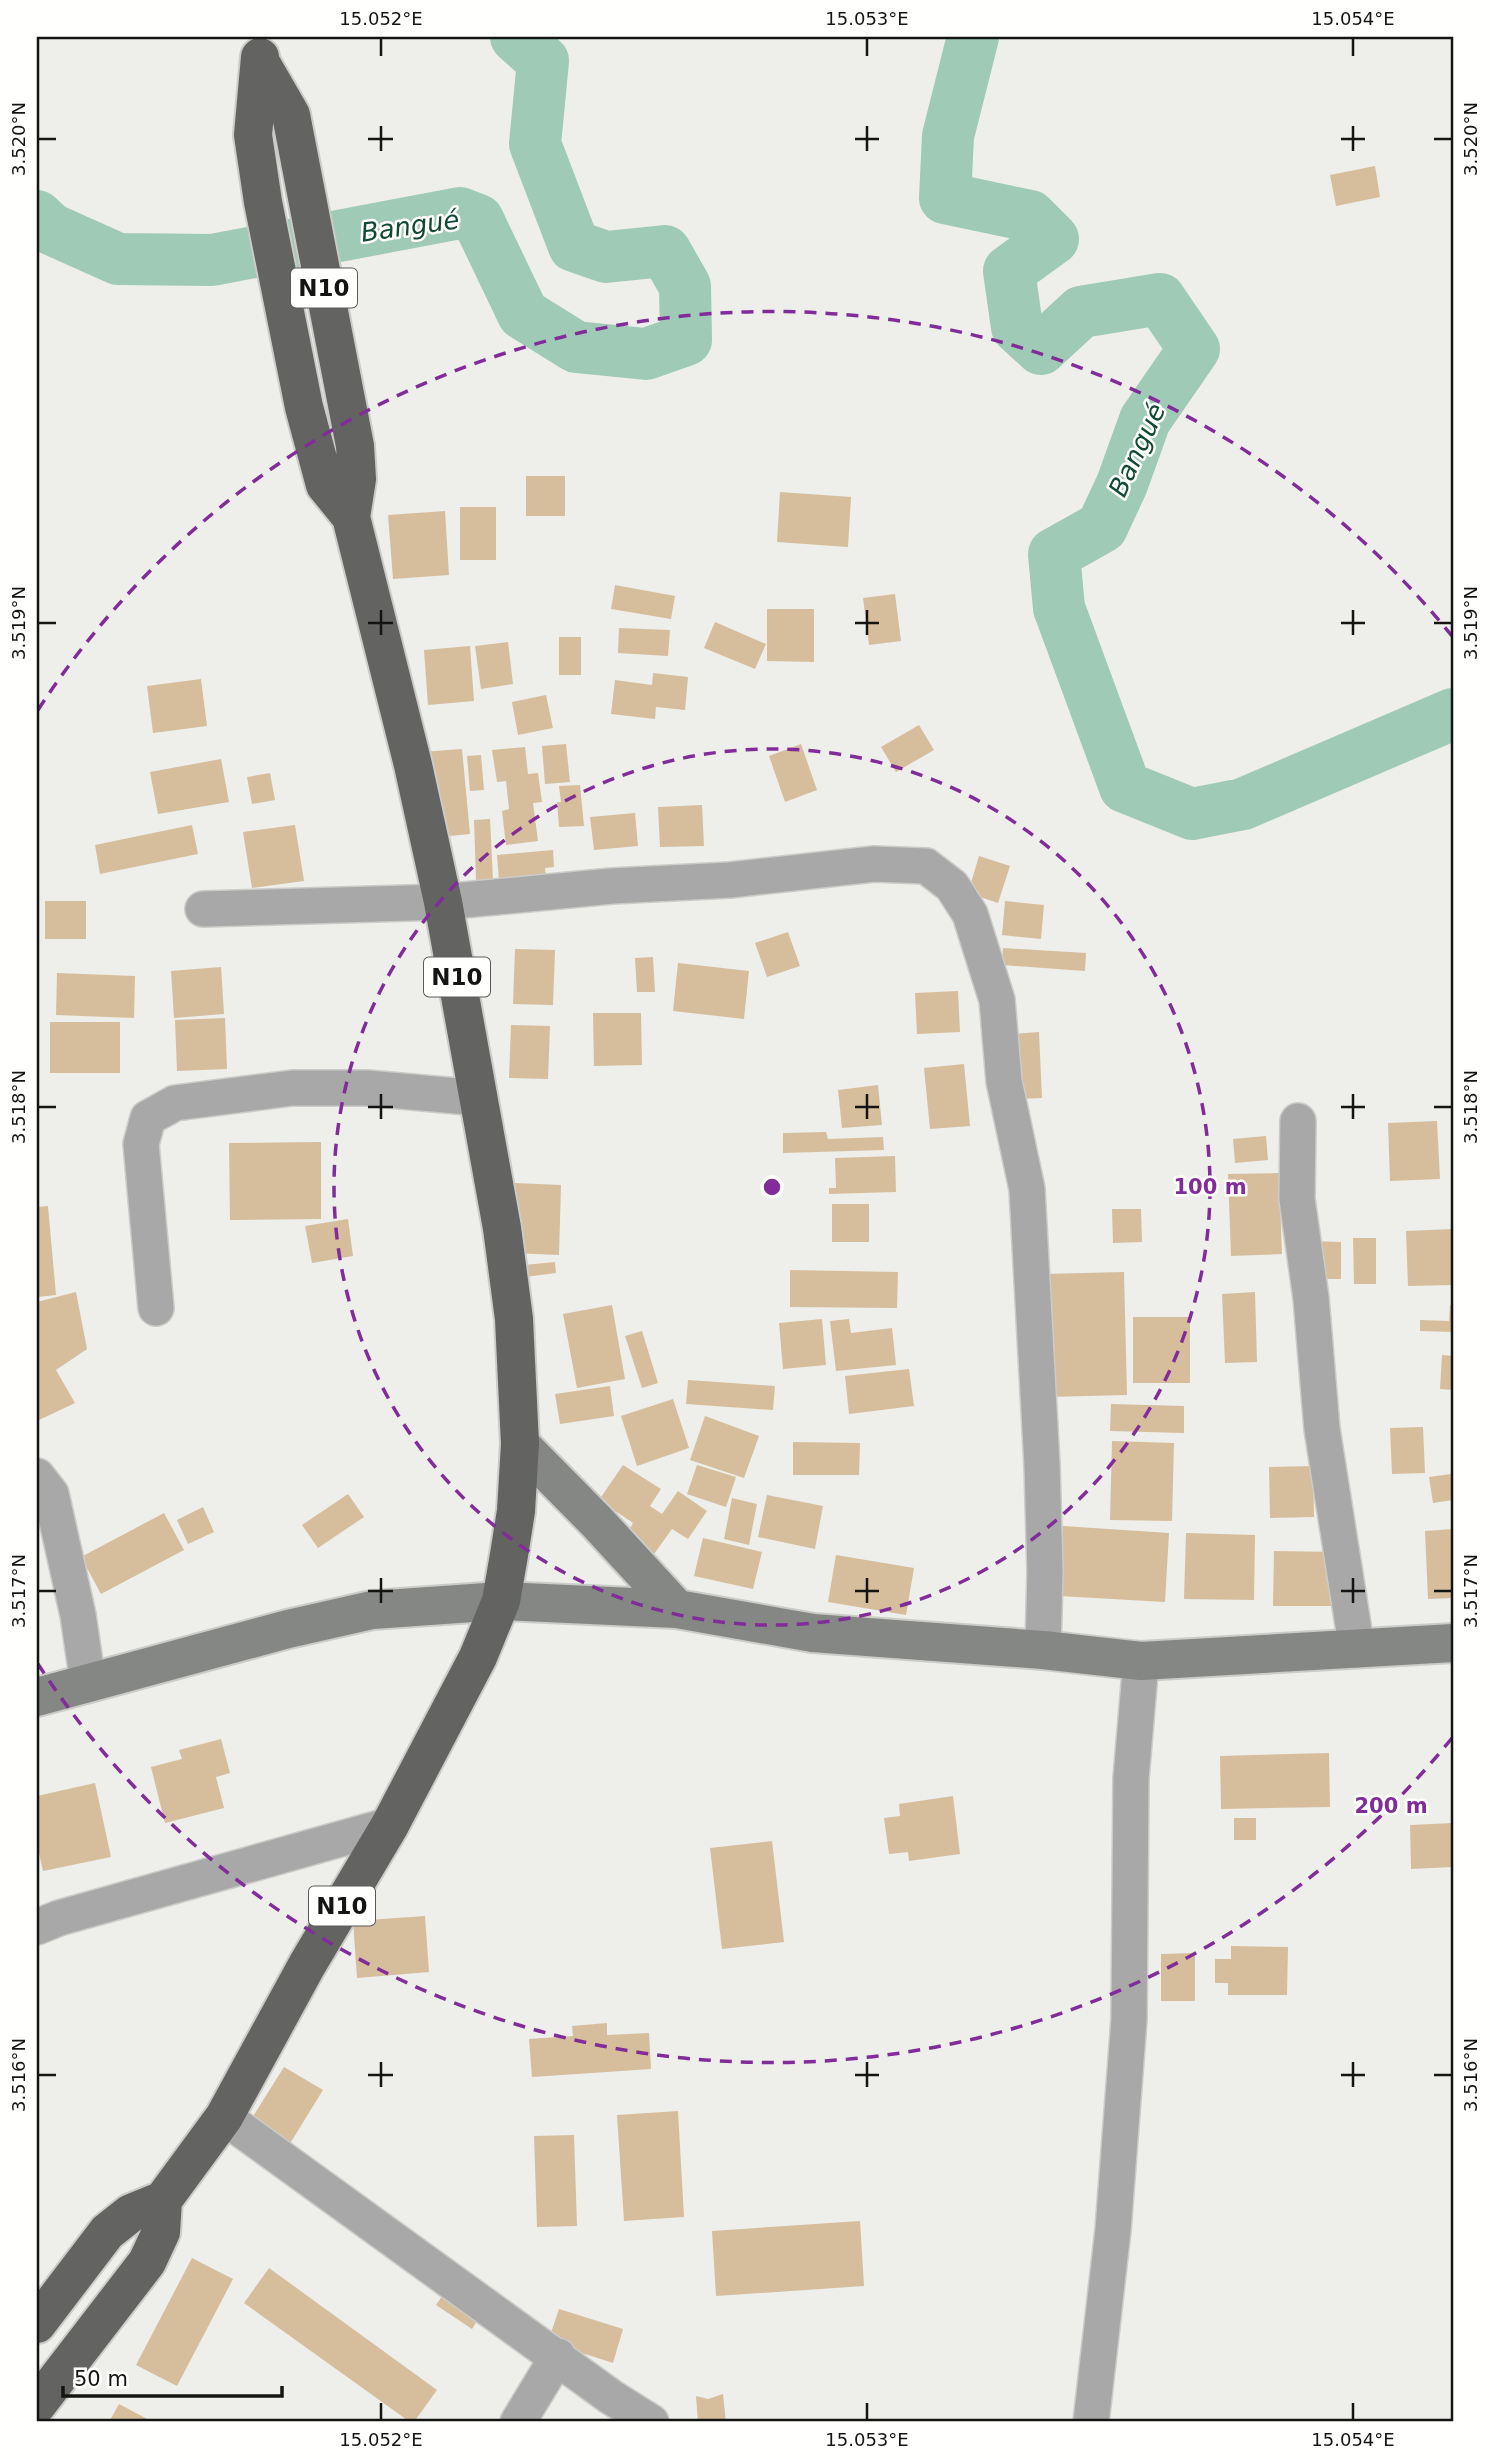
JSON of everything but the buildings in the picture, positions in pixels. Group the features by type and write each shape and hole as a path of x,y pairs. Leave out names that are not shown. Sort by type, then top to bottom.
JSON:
{"highway":[{"name":"N10","path":"163,2200 224,2117 307,1965 390,1825 478,1657 501,1601 516,1511 520,1444 514,1319 502,1228 443,902 413,765 351,517 357,480 355,446 291,115 259,50"},
{"name":"N10","path":"259,50 253,135 263,202 304,407 325,485 351,517"},
{"path":"37,2325 107,2232 131,2213 163,2200 161,2232 147,2262 37,2405"}],"main road":[{"path":"520,1444 677,1609"},
{"path":"37,1698 288,1629 372,1610 501,1601 677,1609 813,1633 1044,1650 1141,1661 1453,1643"}],"street":[{"path":"203,909 443,902 730,880 874,864 926,866 951,887 970,914 997,1000 1004,1081 1027,1189 1042,1465 1044,1650"},
{"path":"156,1308 141,1144 148,1118 175,1103 292,1088 367,1088 479,1098"},
{"path":"1298,1121 1297,1199 1311,1298 1322,1429 1357,1650"},
{"path":"37,1476 51,1494 78,1615 88,1683"},
{"path":"1091,2422 1112,2230 1129,2021 1132,1779 1141,1661"},
{"path":"37,1927 59,1918 390,1825"},
{"path":"224,2117 558,2356 611,2397 651,2422"},
{"path":"518,2422 558,2356"}],"waterway":[{"name":"Bangué","path":"37,216 51,229 118,259 212,260 460,213 478,220 523,314 576,347 646,354 686,340 685,286 665,251 606,257 574,246 535,144 543,61 516,37"},
{"name":"Bangué","path":"973,37 948,136 945,198 1030,216 1053,239 1009,271 1017,327 1041,349 1081,312 1160,299 1194,349 1145,420 1122,484 1102,527 1054,554 1059,608 1125,787 1192,814 1243,804 1453,714"}]}
